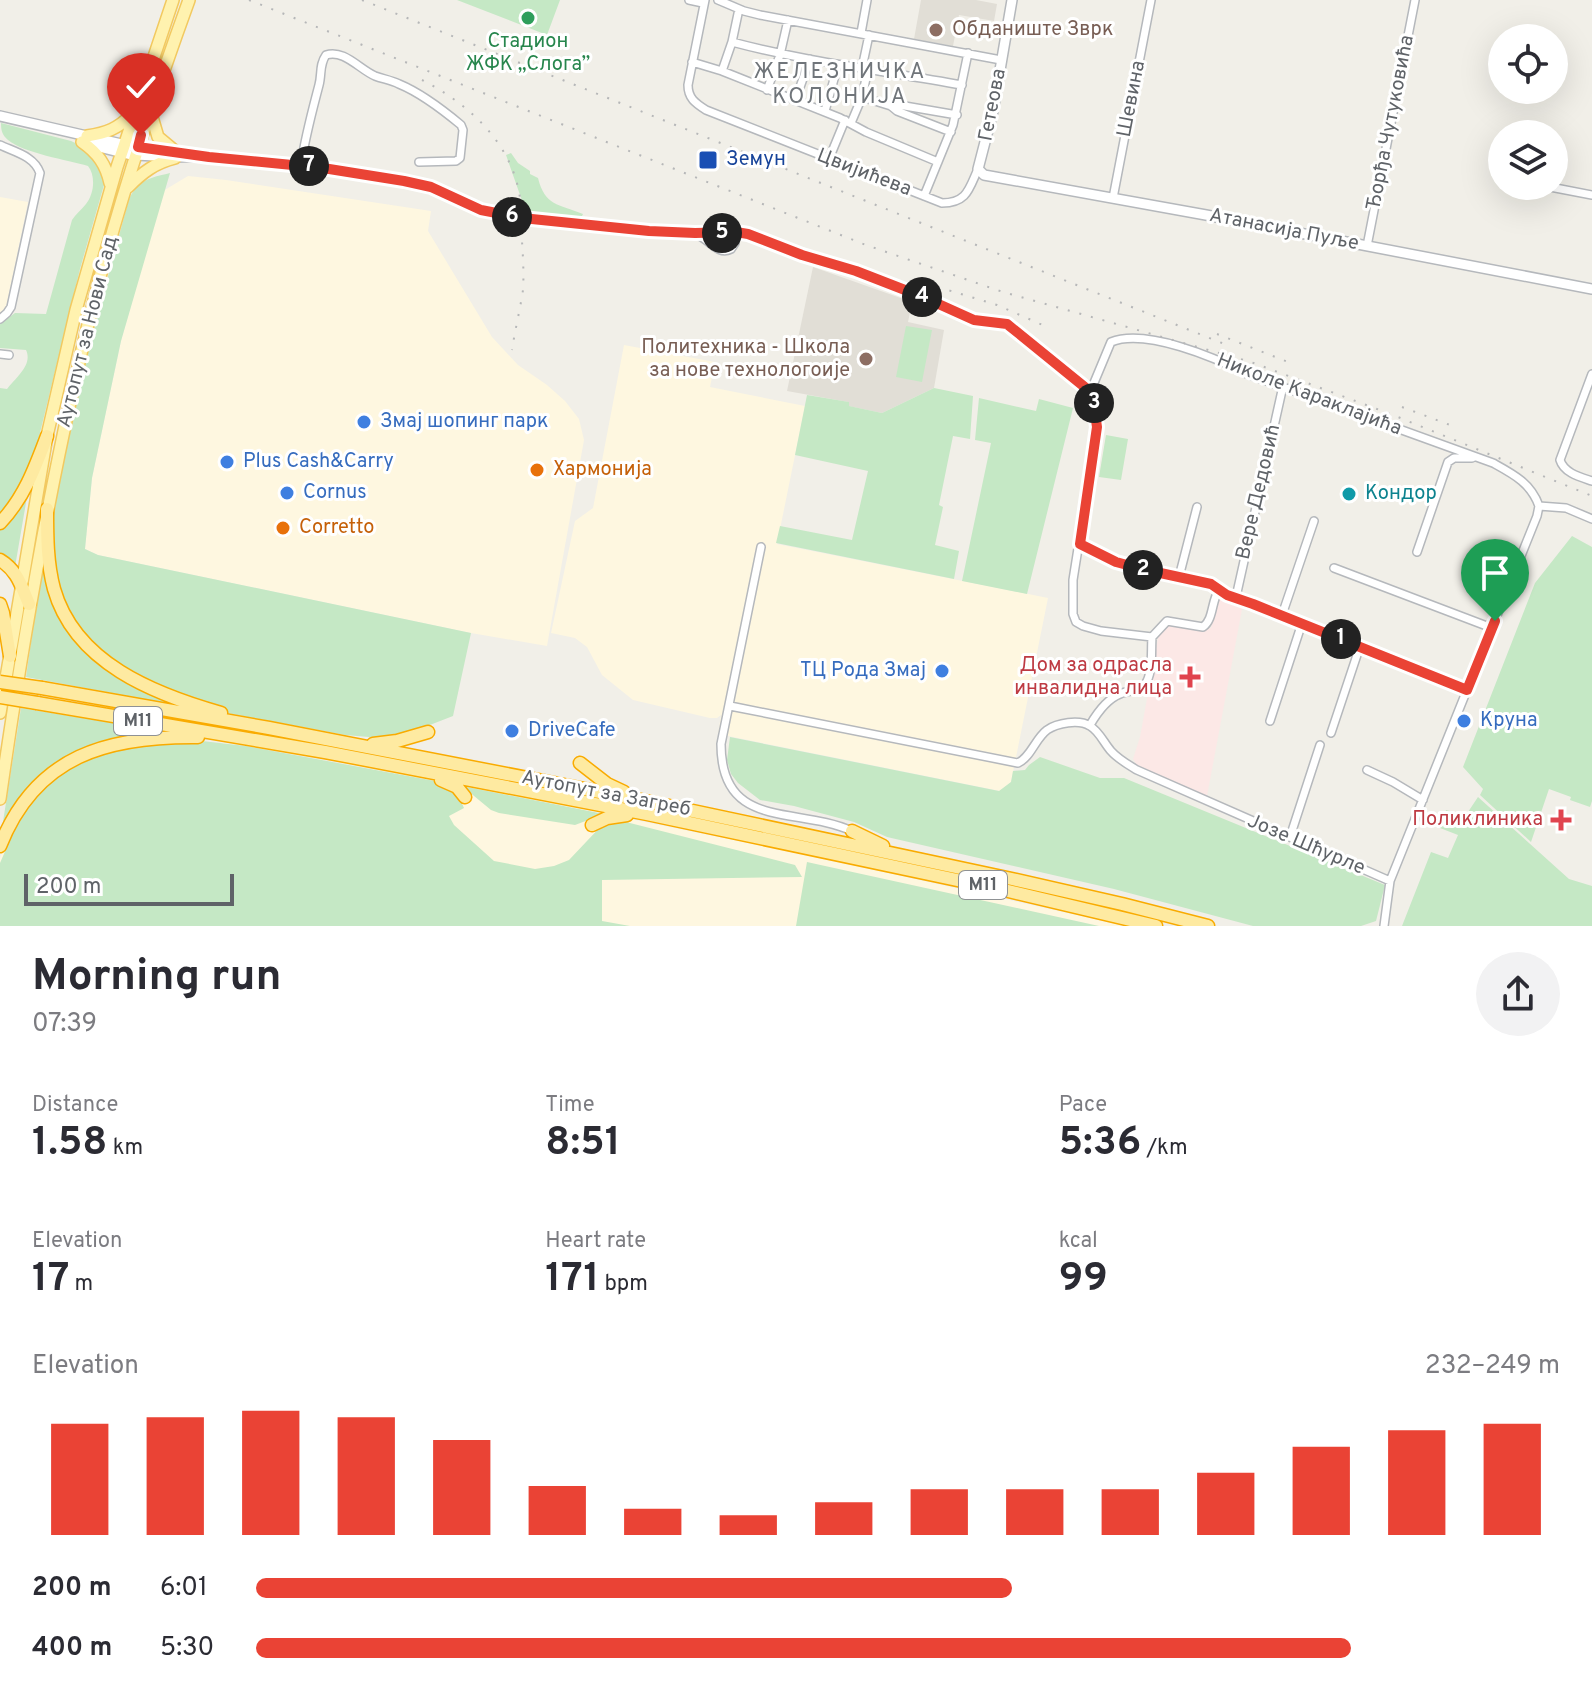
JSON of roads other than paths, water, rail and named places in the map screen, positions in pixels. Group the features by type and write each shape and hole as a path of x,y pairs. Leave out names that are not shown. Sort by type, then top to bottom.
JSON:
{"highway":[{"path":"0,523 28,484 47,436"},
{"path":"47,509 49,562 55,593 70,624 92,650 114,668 161,694 269,728"},
{"path":"0,560 14,570 29,604"},
{"path":"0,604 10,656"},
{"name":"Аутопут за Загреб","path":"7,678 42,688 269,728 641,800 900,854 1208,926"},
{"name":"Аутопут за Загреб","path":"0,697 420,770 647,814 1004,890 1156,926"},
{"path":"355,745 397,741 428,732"},
{"path":"0,846 9,824 28,796 51,774 81,755 110,745 146,739 240,738"},
{"path":"580,763 607,784 641,800"},
{"path":"420,770 452,784 465,797"},
{"path":"592,825 613,816 647,814"},
{"path":"852,831 900,854"}],"main road":[{"name":"Аутопут за Нови Сад","path":"7,678 47,436 76,310 111,186 173,0"},
{"name":"Аутопут за Нови Сад","path":"7,678 29,604 88,325 137,151 189,0"},
{"path":"125,190 148,169 176,155 160,140 150,110"},
{"path":"111,186 102,161 84,139 115,129 135,111"},
{"path":"0,713 7,678"},
{"path":"0,799 7,678"}],"street":[{"path":"689,0 704,2 692,62 825,111 938,162"},
{"path":"718,0 739,9 788,20 1001,60"},
{"path":"829,159 862,97 867,0"},
{"name":"Гетеова","path":"956,202 964,197 978,169 988,134 1012,0"},
{"name":"Шевина","path":"1113,198 1151,0"},
{"name":"Ђорђа Чутуковића","path":"1367,246 1415,0"},
{"path":"722,71 739,9"},
{"path":"767,90 788,20"},
{"path":"732,42 780,55 962,85"},
{"path":"301,165 307,128 321,80 320,65 329,53 342,56 374,75 401,84 461,125 460,158 456,161 419,162"},
{"path":"924,196 957,115 968,53"},
{"path":"795,101 810,59"},
{"name":"Цвијићева","path":"692,62 689,96 706,110 942,203 956,202"},
{"path":"825,111 838,65"},
{"path":"862,97 951,132"},
{"path":"891,106 957,115"},
{"path":"0,116 123,149 301,165 415,183 496,214 618,228 731,236 748,234 891,285 974,320 1007,324 1091,390 1097,427 1072,590 1076,622 1101,631 1152,637 1167,621 1206,626 1219,590"},
{"path":"0,145 34,162 40,176 11,307 0,319"},
{"name":"Атанасија Пуље","path":"978,169 981,174 992,177 1592,289"},
{"path":"1568,190 1592,195"},
{"path":"695,233 727,252 734,246 731,236"},
{"path":"711,243 711,237 717,233"},
{"name":"Николе Караклајића","path":"1091,390 1111,342 1130,338 1157,341 1225,362 1247,374 1493,463 1522,481 1535,495 1539,506"},
{"path":"1591,379 1560,460 1569,472 1592,481"},
{"name":"Вере Дедовић","path":"1236,597 1283,386"},
{"path":"1417,552 1448,462 1454,458 1478,458"},
{"path":"1539,506 1566,508 1592,519"},
{"name":"Јозе Шћурле","path":"1090,725 1112,752 1137,770 1390,881 1539,506"},
{"path":"1179,577 1197,507"},
{"path":"1282,615 1314,521"},
{"path":"1080,544 1116,562 1211,584 1219,590 1467,690"},
{"path":"761,547 721,744 722,766 726,778 742,799 765,811 837,825 852,831"},
{"path":"1334,568 1492,628"},
{"path":"1270,721 1302,623"},
{"path":"730,706 1021,763 1042,734 1051,727 1070,723 1090,725 1115,697 1145,685 1149,676 1152,637"},
{"path":"1331,733 1360,646"},
{"path":"1290,837 1320,745"},
{"path":"1367,770 1423,800"},
{"path":"1384,926 1390,881"}],"railway":[{"path":"249,0 866,245 1003,292 1251,362 1393,415 1592,496"},
{"path":"362,0 1227,345"},
{"path":"422,80 455,100 484,125 514,173 521,204 523,290 512,350"},
{"path":"915,280 997,305 1045,326"},
{"path":"1217,334 1288,362"},
{"path":"1402,407 1458,428"}],"place":[{"name":"Стадион ЖФК „Слога”","path":"528,18"},
{"name":"Обданиште Зврк","path":"936,30"},
{"name":"Земун","path":"708,160"},
{"name":"Политехника - Школа за нове технологоије","path":"866,359"},
{"name":"Змај шопинг парк","path":"364,422"},
{"name":"Plus Cash&Carry","path":"227,462"},
{"name":"Хармонија","path":"537,470"},
{"name":"Cornus","path":"287,493"},
{"name":"Кондор","path":"1349,494"},
{"name":"Corretto","path":"283,528"},
{"name":"ТЦ Рода Змај","path":"942,671"},
{"name":"Дом за одрасла инвалидна лица","path":"1190,677"},
{"name":"Круна","path":"1464,721"},
{"name":"DriveCafe","path":"512,731"},
{"name":"Поликлиника","path":"1561,820"}],"district":[{"name":"ЖЕЛЕЗНИЧКА КОЛОНИЈА","path":"840,84"}]}
